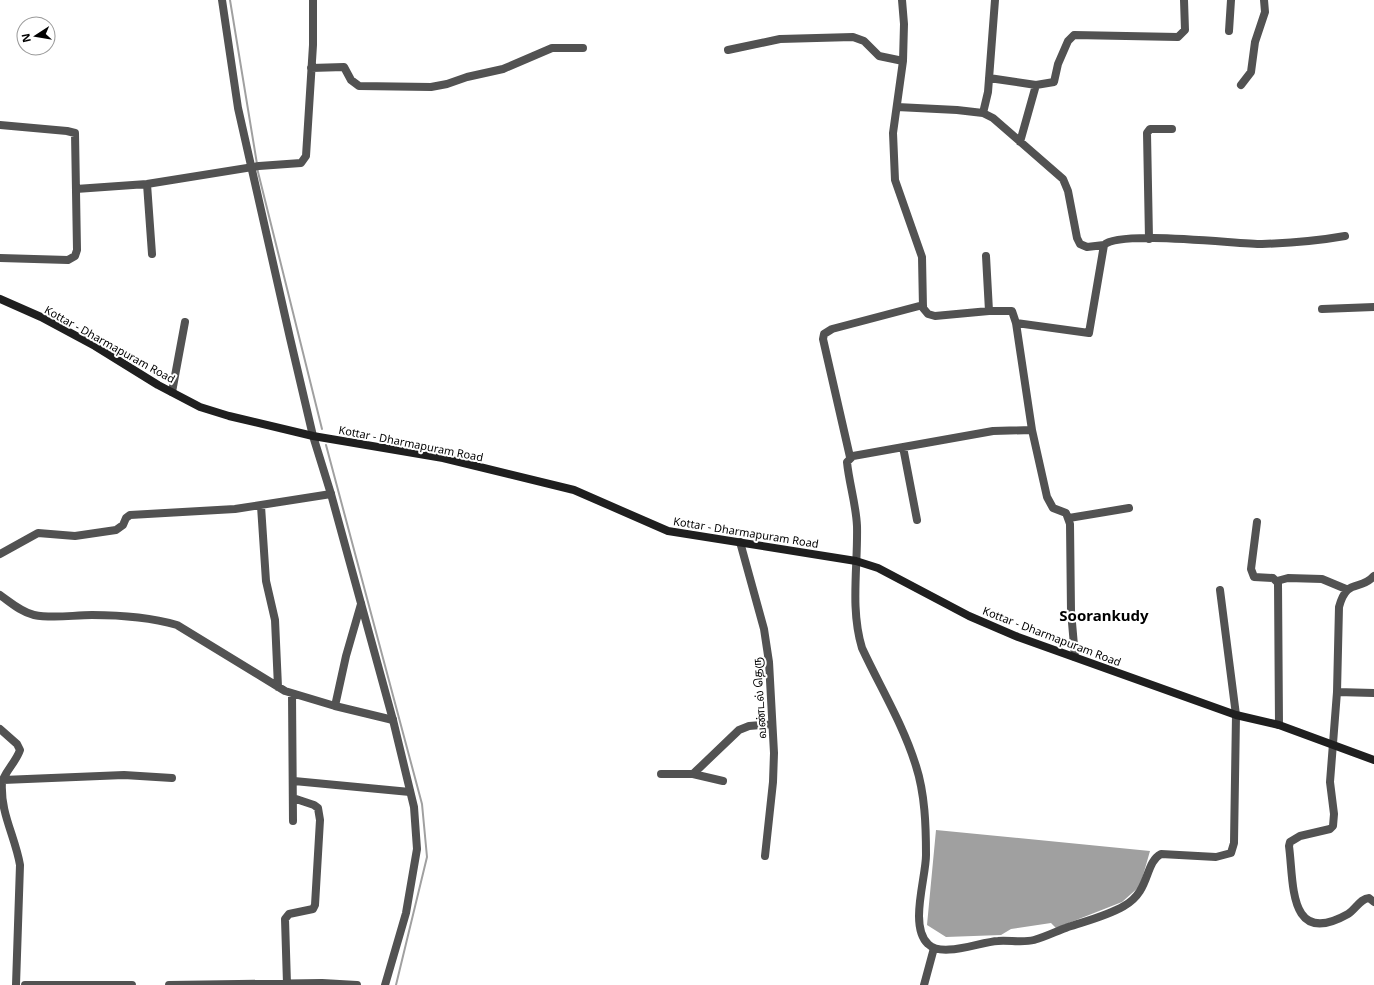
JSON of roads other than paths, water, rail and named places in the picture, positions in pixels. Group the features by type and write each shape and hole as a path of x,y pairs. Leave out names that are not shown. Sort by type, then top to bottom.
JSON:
{"main road":[{"name":"Kottar - Dharmapuram Road","path":"0,299 95,346 200,407 229,416 313,436 443,458 574,490 668,531 856,561 878,568 969,616 1018,637 1236,715 1279,725 1374,760"}],"street":[{"path":"222,0 238,108 254,167 313,436 331,494 393,720 414,807 417,849 406,913 385,985"},
{"path":"76,189 147,184 254,167 299,163 305,159 311,68 313,0"},
{"path":"902,0 904,24 903,61 893,133 895,180 922,257 922,305 928,314 935,316 989,311 1012,311 1016,323 1032,430 1049,503 1053,508 1066,513 1069,518 1071,611 1075,657"},
{"path":"983,113 988,92 995,0"},
{"path":"989,78 1036,85 1054,82 1058,64 1068,41 1074,35 1178,37 1185,30 1184,0"},
{"path":"1229,31 1231,0"},
{"path":"1241,85 1251,72 1255,42 1265,12 1264,0"},
{"path":"728,50 780,39 853,37 864,41 879,56 903,61"},
{"path":"311,68 344,67 351,80 359,86 431,87 508,67 552,48 583,48"},
{"path":"1020,142 1036,85"},
{"path":"897,108 956,110 983,113 993,118 1058,173 1065,183 1077,238 1080,244 1087,247 1104,245 1115,240 1220,240 1261,244 1319,241 1345,236"},
{"path":"0,125 75,133 76,189 76,256 68,260 0,258"},
{"path":"1149,239 1148,131 1151,128 1172,129"},
{"path":"147,184 152,254"},
{"path":"1016,323 1089,333 1104,245"},
{"path":"986,256 989,311"},
{"path":"922,305 832,329 824,334 823,339 850,457 847,463 857,524 856,617 862,648 898,718 916,767 925,823 926,857 919,914 922,936 927,944 934,948 948,950 998,941 1029,941 1037,939 1110,912 1131,902 1138,896 1143,888 1154,860 1161,854 1216,857 1231,853 1234,843 1236,715 1220,590"},
{"path":"1322,309 1374,307"},
{"path":"172,392 185,322"},
{"path":"850,457 993,431 1032,430"},
{"path":"903,447 917,520"},
{"path":"0,554 38,534 75,536 116,530 123,525 126,518 130,515 261,506 282,501 331,494"},
{"path":"261,506 266,581 275,620 278,687"},
{"path":"1069,518 1129,508"},
{"path":"1257,522 1251,569 1254,578 1273,578 1277,581 1288,578 1322,579 1346,589"},
{"name":"வண்டல் தெரு","path":"740,542 764,629 769,662 773,782 765,856"},
{"path":"1374,576 1368,581 1346,589 1342,596 1337,620 1337,692 1330,782 1334,822 1330,829 1300,836 1290,842 1294,898 1301,913 1307,920 1315,923 1335,920 1348,914 1367,898 1374,902"},
{"path":"1277,581 1279,725"},
{"path":"0,595 23,611 34,615 51,617 92,615 136,618 159,620 176,625 292,694 393,720"},
{"path":"335,706 346,656 361,604"},
{"path":"1337,692 1374,693"},
{"path":"292,694 294,781 293,821"},
{"path":"693,774 739,730 749,726 772,724"},
{"path":"0,729 17,744 20,750 5,773 0,794 4,823 15,847 20,865 16,985"},
{"path":"661,774 693,774 723,781"},
{"path":"3,780 124,775 172,778"},
{"path":"294,781 410,792"},
{"path":"287,984 285,919 289,914 313,909 315,905 320,820 318,808 314,805 293,798"},
{"path":"924,985 934,948"},
{"path":"25,985 132,985"},
{"path":"169,985 356,985"}],"waterway":[{"path":"230,0 257,164"},
{"path":"257,168 322,429"},
{"path":"326,445 422,804 427,857 396,985"}],"district":[{"name":"Soorankudy","path":"1104,615"}]}
